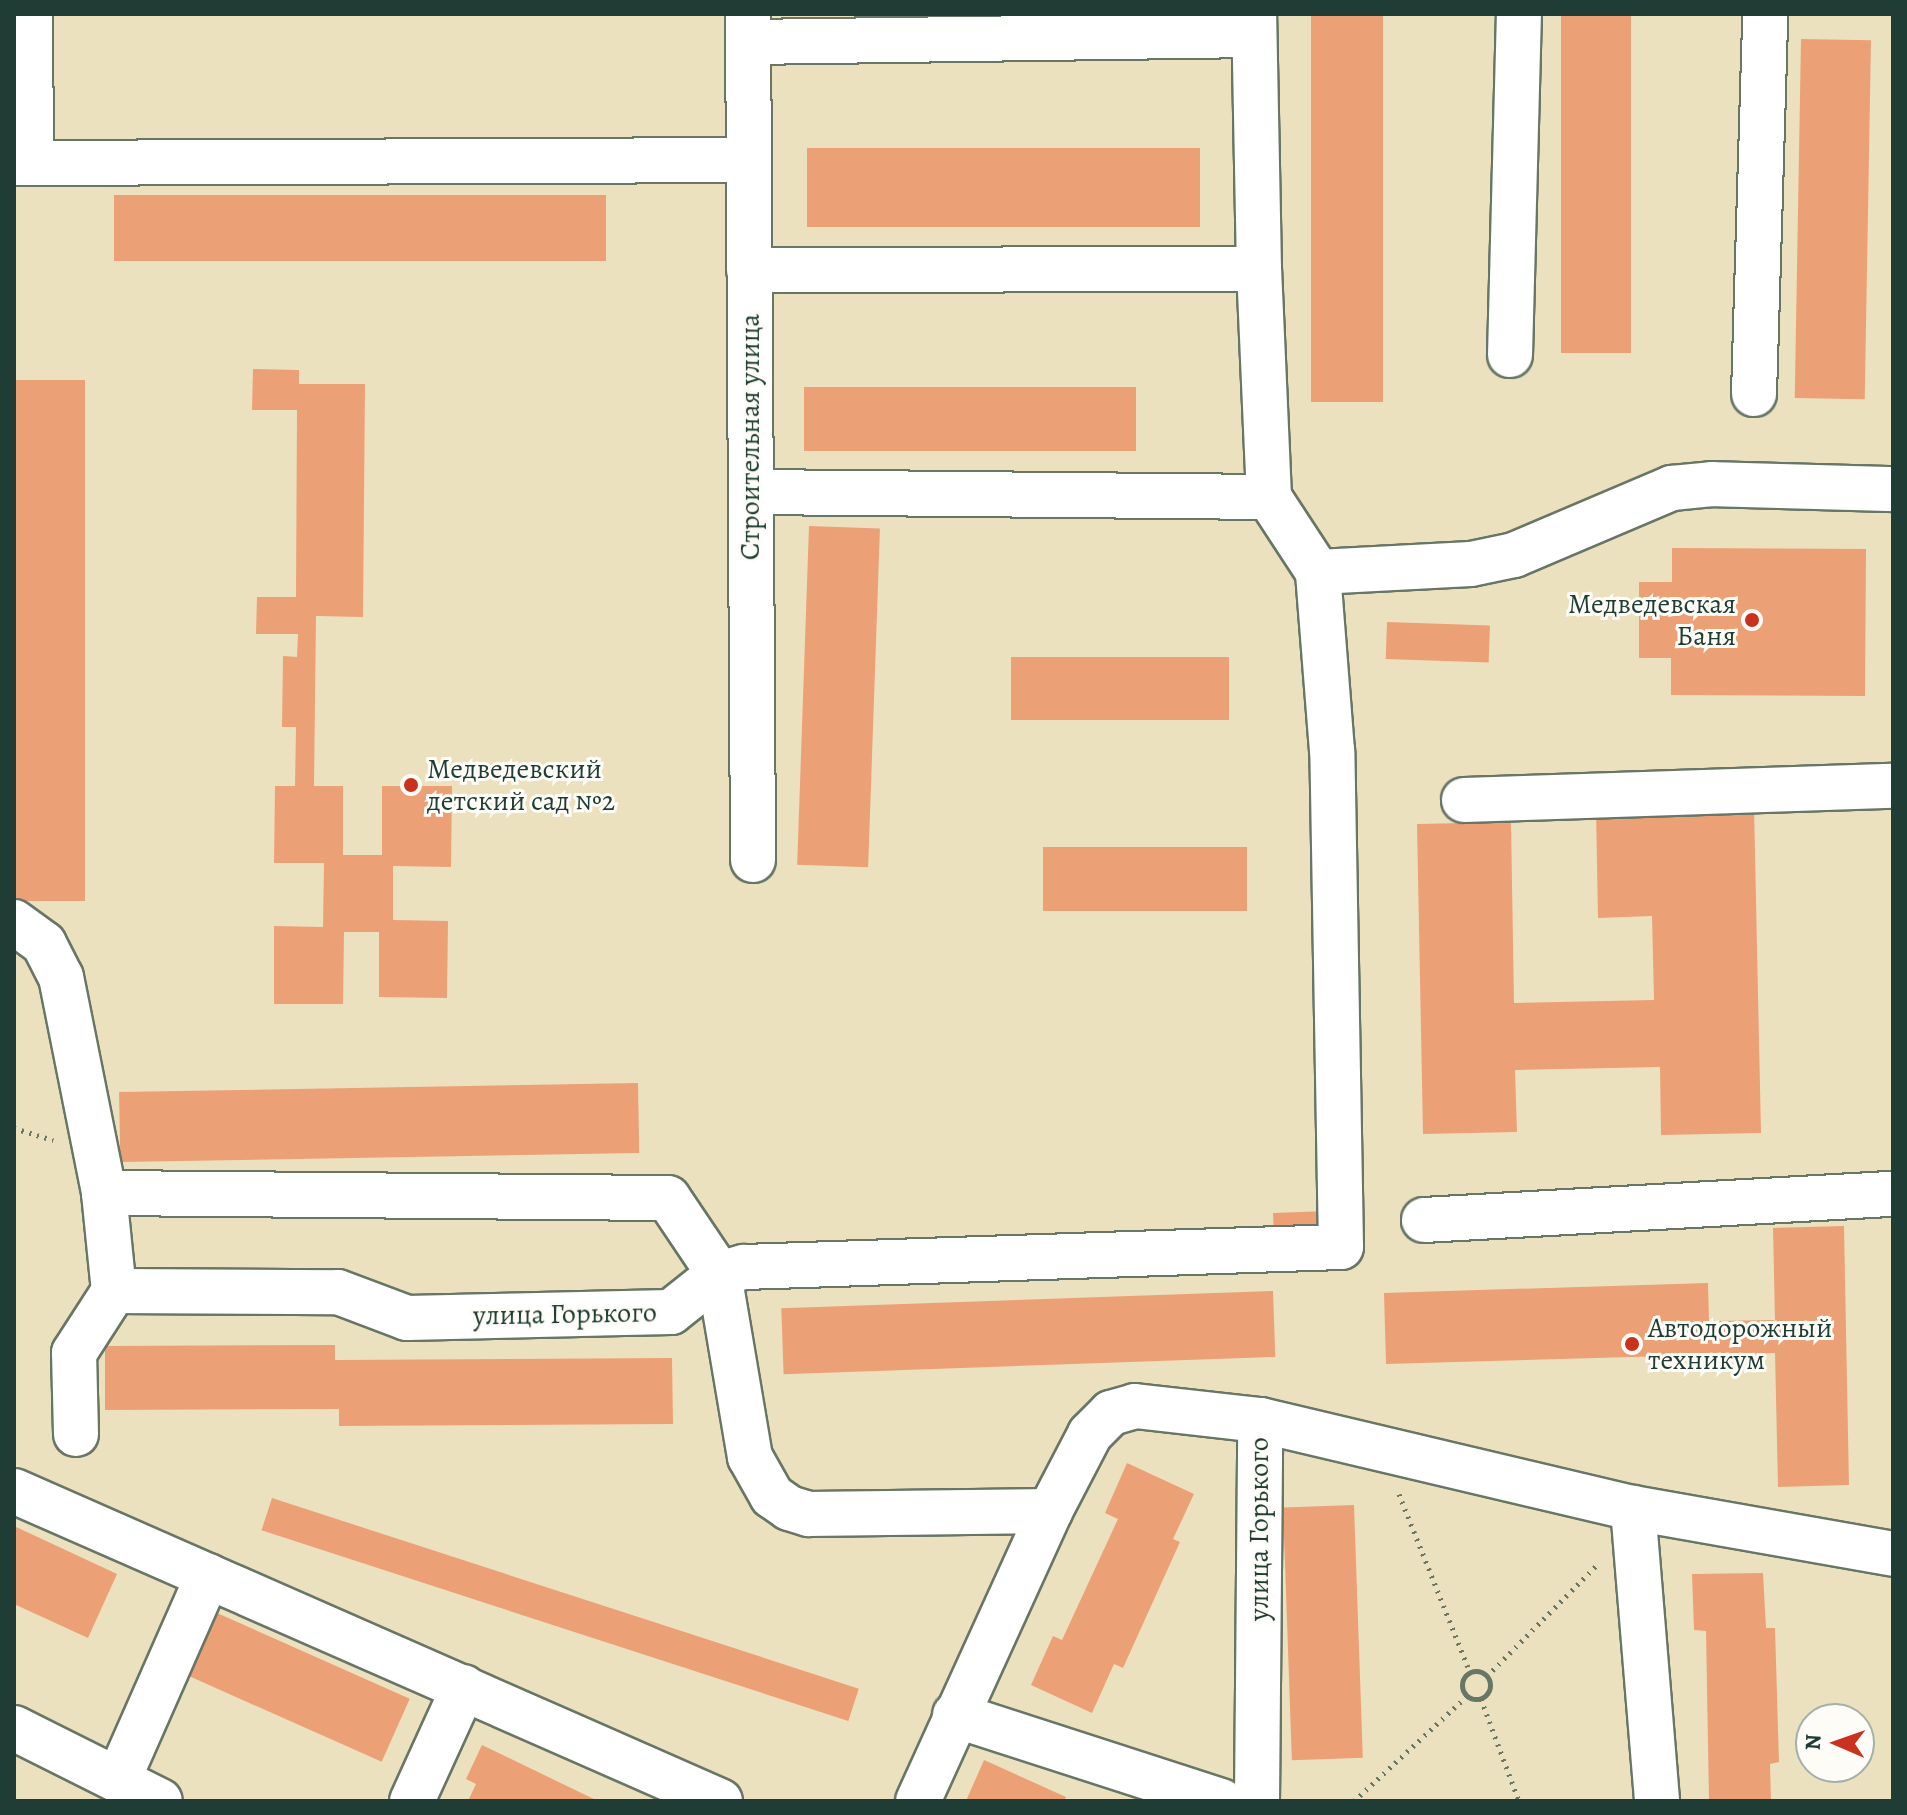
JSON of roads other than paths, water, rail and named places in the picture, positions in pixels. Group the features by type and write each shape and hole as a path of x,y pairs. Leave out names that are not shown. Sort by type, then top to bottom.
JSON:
{"street":[{"path":"30,14 23,162 748,160"},
{"path":"1510,355 1519,14"},
{"path":"1754,394 1765,14"},
{"path":"719,1274 744,1267 1341,1247 1332,751 1318,572 1269,497 1259,269 1254,24 748,28"},
{"name":"Строительная улица","path":"748,28 753,860"},
{"path":"749,270 1259,269"},
{"path":"1318,572 1471,564 1514,555 1672,488 1712,484 1893,489"},
{"path":"751,492 1269,497"},
{"path":"1464,800 1893,786"},
{"path":"14,922 44,944 61,977 104,1193 114,1291 74,1353 76,1434"},
{"path":"104,1193 668,1198 719,1274 750,1457 772,1496 789,1508 809,1514 1050,1511"},
{"path":"1424,1220 1893,1194"},
{"name":"улица Горького","path":"114,1291 338,1292 407,1318 671,1312 719,1274"},
{"name":"улица Горького","path":"918,1801 1050,1511 1090,1434 1111,1413 1135,1406 1260,1420 1257,1801"},
{"path":"1260,1420 1635,1517 1893,1554"},
{"path":"14,1491 720,1801"},
{"path":"1635,1517 1657,1801"},
{"path":"118,1780 208,1576"},
{"path":"412,1801 464,1687"},
{"path":"955,1715 1221,1801"},
{"path":"14,1728 160,1801"}],"place":[{"name":"Медведевская Баня","path":"1752,620"},
{"name":"Медведевский детский сад №2","path":"411,785"},
{"name":"Автодорожный техникум","path":"1632,1344"}]}
